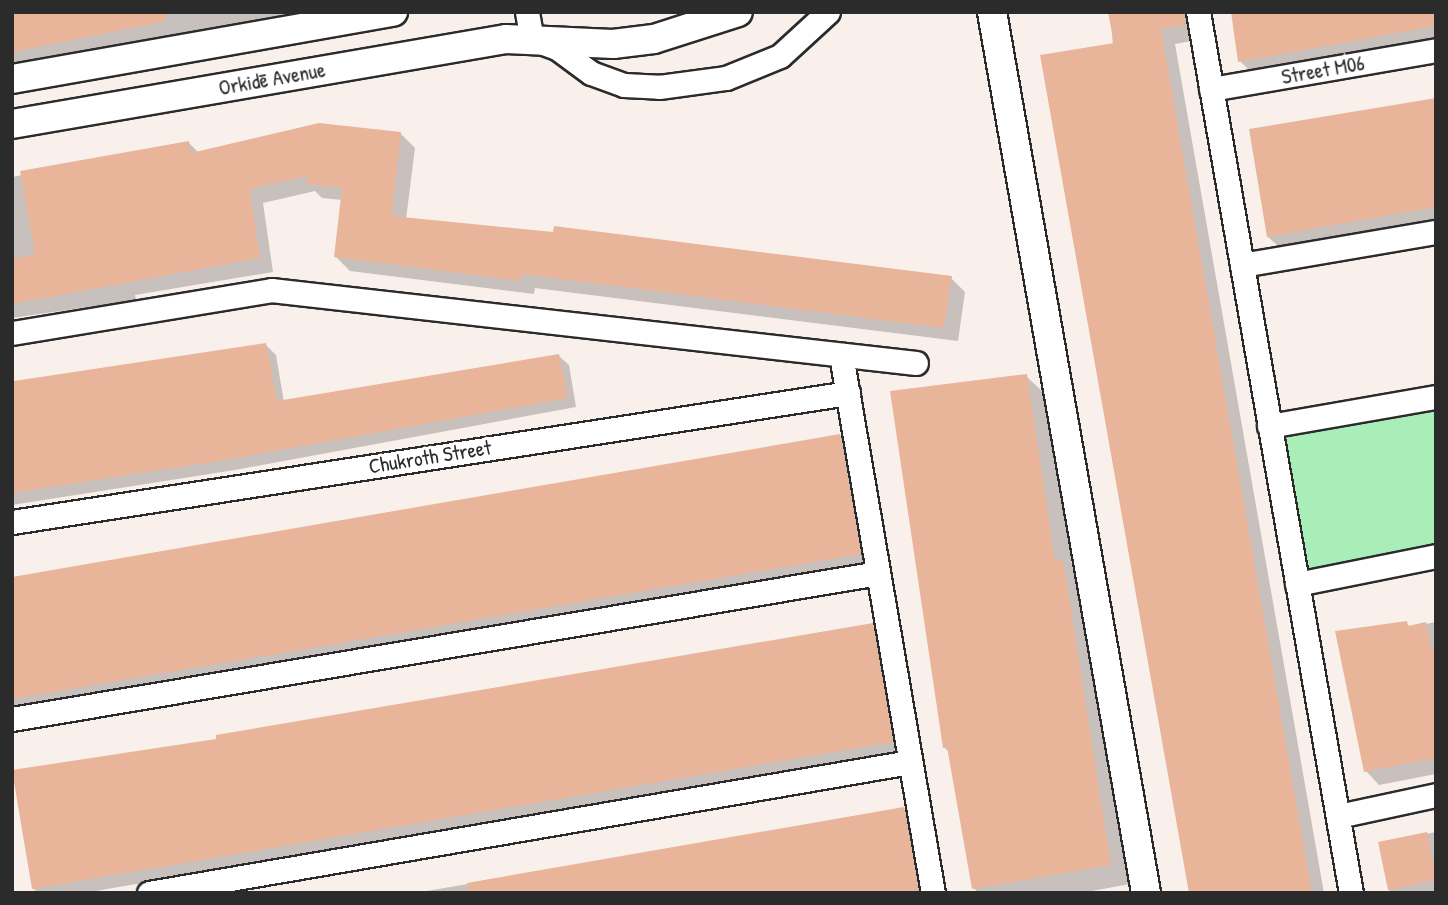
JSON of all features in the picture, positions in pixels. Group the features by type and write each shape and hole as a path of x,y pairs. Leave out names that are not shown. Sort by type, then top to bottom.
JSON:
{"street":[{"path":"12,79 393,12"},
{"name":"Orkidē Avenue","path":"12,124 506,39 529,25 613,44 654,39 738,12"},
{"name":"Orkidē Avenue","path":"529,25 591,73 624,85 659,87 726,78 780,56 828,12"},
{"path":"992,12 1146,893"},
{"path":"1198,12 1351,893"},
{"name":"Street M06","path":"1211,89 1436,50"},
{"path":"133,58 142,102"},
{"path":"1242,265 1436,232"},
{"path":"12,333 271,290 916,363"},
{"path":"841,355 933,893"},
{"name":"Chukroth Street","path":"12,522 848,393"},
{"path":"1269,426 1436,397"},
{"path":"1297,584 1436,555"},
{"path":"12,719 878,573"},
{"path":"149,893 910,762"},
{"path":"1338,816 1436,796"}],"green space":[{"path":"1436,397 1436,556 1297,584 1269,426"}],"building":[{"path":"12,12 165,12 166,21 12,52"},
{"path":"1108,12 1184,12 1186,25 1161,29 1312,893 1189,893 1040,55 1114,43"},
{"path":"1231,12 1436,12 1436,26 1238,62"},
{"path":"1436,98 1436,207 1267,237 1249,129"},
{"path":"319,123 401,132 392,216 553,232 554,226 952,276 944,328 522,274 521,281 334,257 342,188 306,184 307,176 250,189 260,258 12,304 12,259 35,254 20,171 189,141 191,153"},
{"path":"266,343 277,401 559,354 568,398 225,460 12,493 14,381"},
{"path":"1027,374 1055,560 1063,559 1111,865 972,889 947,747 943,748 890,391"},
{"path":"840,434 861,554 12,699 12,577"},
{"path":"1407,621 1408,626 1426,622 1431,648 1436,647 1436,758 1364,772 1335,631"},
{"path":"873,623 893,742 32,889 12,770 216,739 216,735"},
{"path":"904,807 919,893 468,893 467,883"},
{"path":"1427,832 1436,880 1388,890 1378,842"}]}
